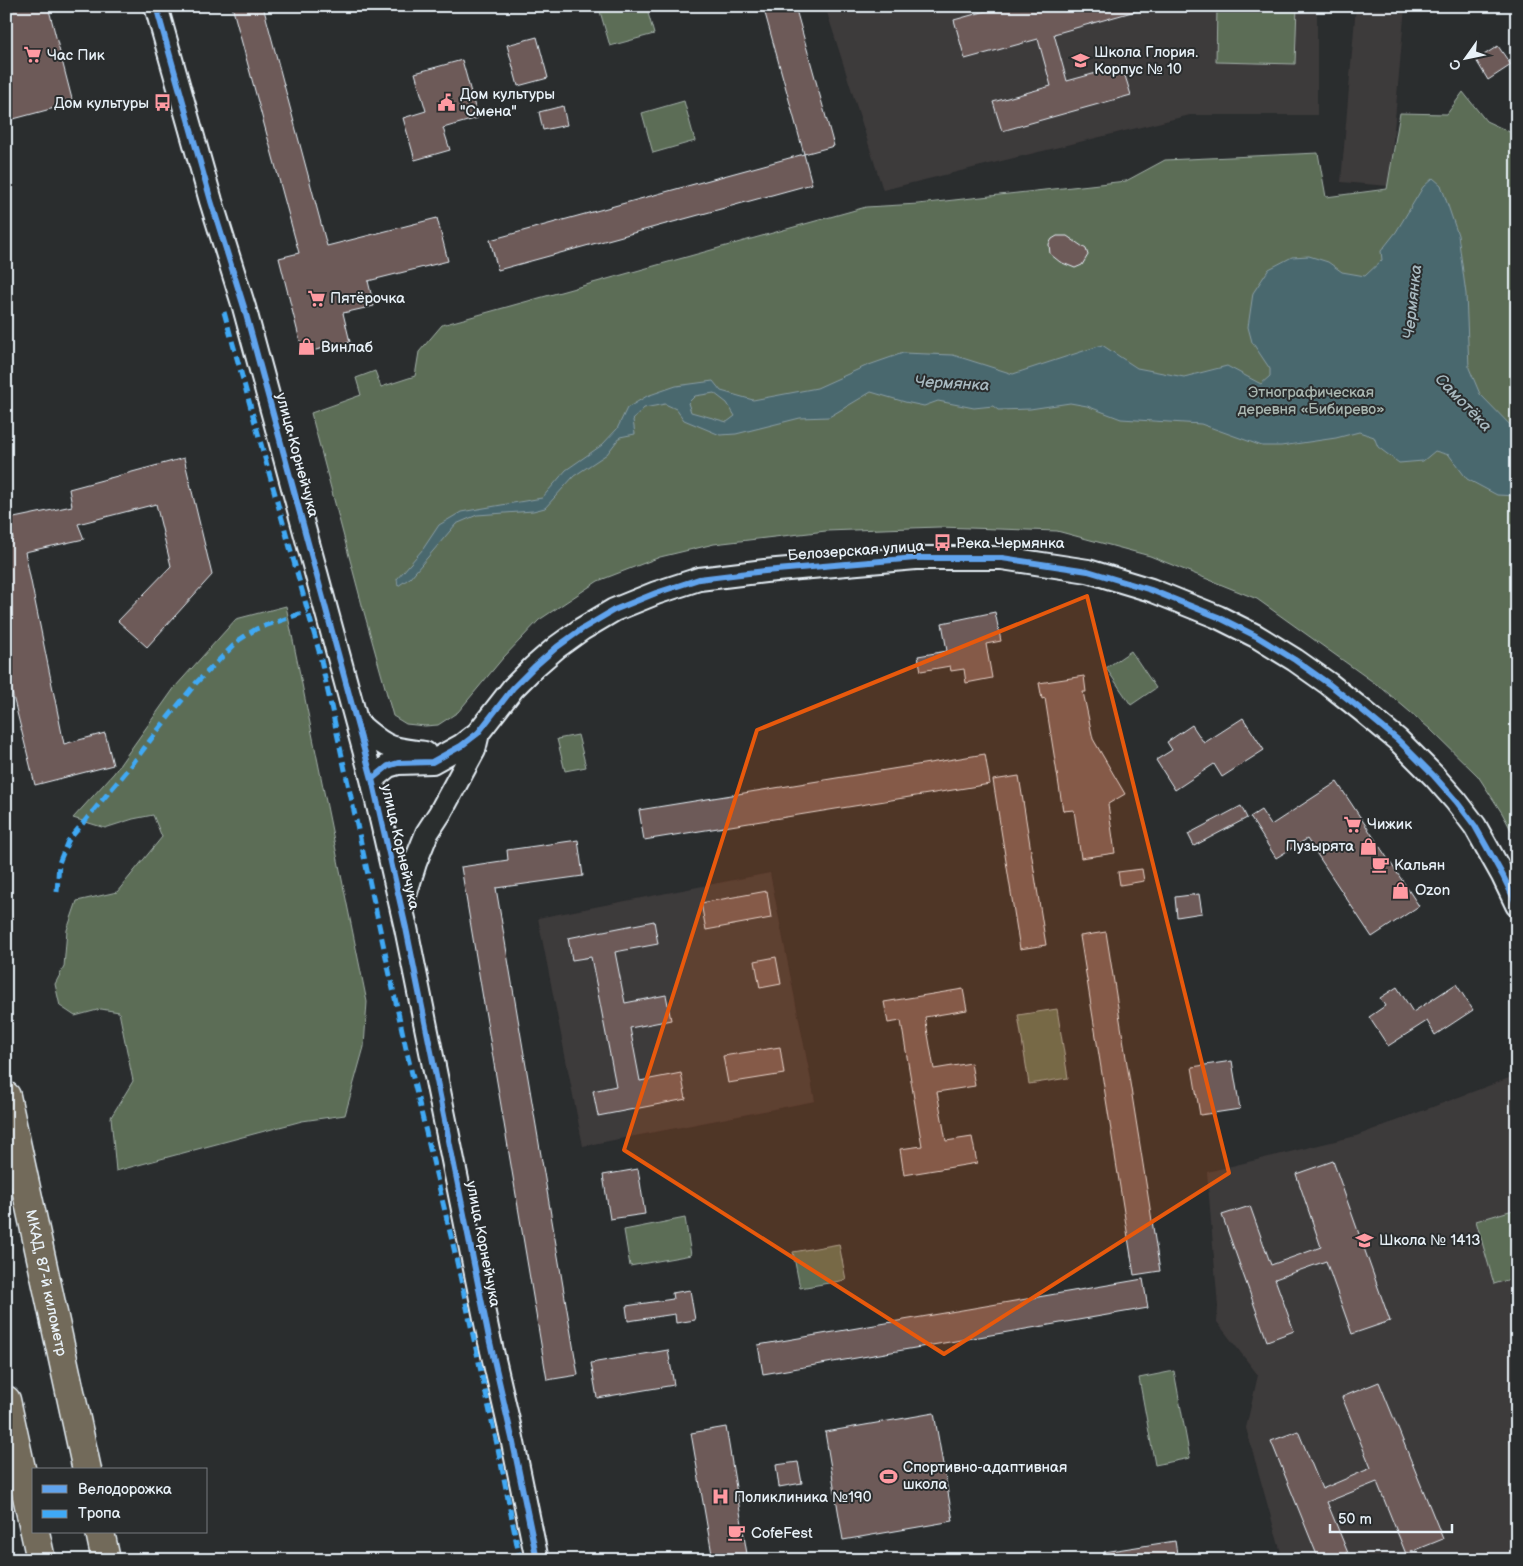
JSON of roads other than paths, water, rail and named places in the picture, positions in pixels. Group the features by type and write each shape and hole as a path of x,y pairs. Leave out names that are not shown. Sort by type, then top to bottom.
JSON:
{"highway":[{"name":"МКАД, 87-й километр","path":"6,1096 87,1468"},
{"path":"6,1400 32,1519"},
{"path":"35,1534 41,1560"},
{"path":"100,1534 106,1560"}],"street":[{"name":"улица Корнейчука","path":"156,6 244,306 372,779 401,907 489,1338 537,1560"},
{"name":"Белозерская улица","path":"372,779 388,766 398,763 432,762 478,734 513,688 534,667 572,635 614,610 656,593 699,580 764,571 916,558 1002,558 1088,571 1151,590 1218,617 1256,636 1295,660 1329,684 1398,740 1434,776 1475,826 1517,905"},
{"name":"Белозерская улица","path":"357,723 387,746 430,754 449,752"},
{"name":"Белозерская улица","path":"401,907 427,833 474,750 478,734"},
{"path":"382,821 397,838 412,839 427,833"}],"water":[{"path":"1433,178 1441,185 1458,235 1466,294 1469,368 1480,394 1517,432 1517,496 1497,495 1467,479 1449,455 1435,451 1423,461 1399,463 1378,447 1374,437 1359,432 1336,438 1281,446 1262,446 1201,424 1121,419 1087,406 1070,403 1030,409 998,410 993,406 974,408 938,401 924,406 871,392 829,417 800,418 736,434 720,435 684,420 676,409 665,404 644,408 633,420 635,434 620,437 607,454 574,476 545,508 533,511 477,515 456,524 410,578 398,586 397,579 423,549 439,525 461,512 542,498 566,470 602,445 617,429 627,408 647,396 676,386 713,381 721,391 753,400 817,388 866,366 903,353 953,355 1013,374 1102,345 1137,368 1184,377 1227,366 1261,384 1270,376 1270,369 1252,342 1248,327 1253,293 1269,269 1292,257 1309,256 1328,262 1342,272 1365,276 1382,260 1381,251 1396,232 1423,187","holes":["714,393 727,403 735,416 727,422 691,412 688,403 695,396"]}],"place":[{"name":"Час Пик","path":"33,55"},
{"name":"Школа Глория. Корпус № 10","path":"1080,61"},
{"name":"Дом культуры","path":"163,103"},
{"name":"Дом культуры \"Смена\"","path":"446,103"},
{"name":"Пятёрочка","path":"316,298"},
{"name":"Винлаб","path":"307,347"},
{"name":"Река Чермянка","path":"942,543"},
{"name":"Чижик","path":"1353,824"},
{"name":"Пузырята","path":"1368,846"},
{"name":"Кальян","path":"1380,865"},
{"name":"Ozon","path":"1401,890"},
{"name":"Школа № 1413","path":"1365,1240"},
{"name":"Спортивно-адаптивная школа","path":"889,1476"},
{"name":"Поликлиника №190","path":"720,1497"},
{"name":"CofeFest","path":"737,1533"}],"water label":[{"name":"Чермянка","path":"1413,302"},
{"name":"Чермянка","path":"952,384"},
{"name":"Самотёка","path":"1463,403"}],"park label":[{"name":"Этнографическая деревня «Бибирево»","path":"1311,400"}]}
